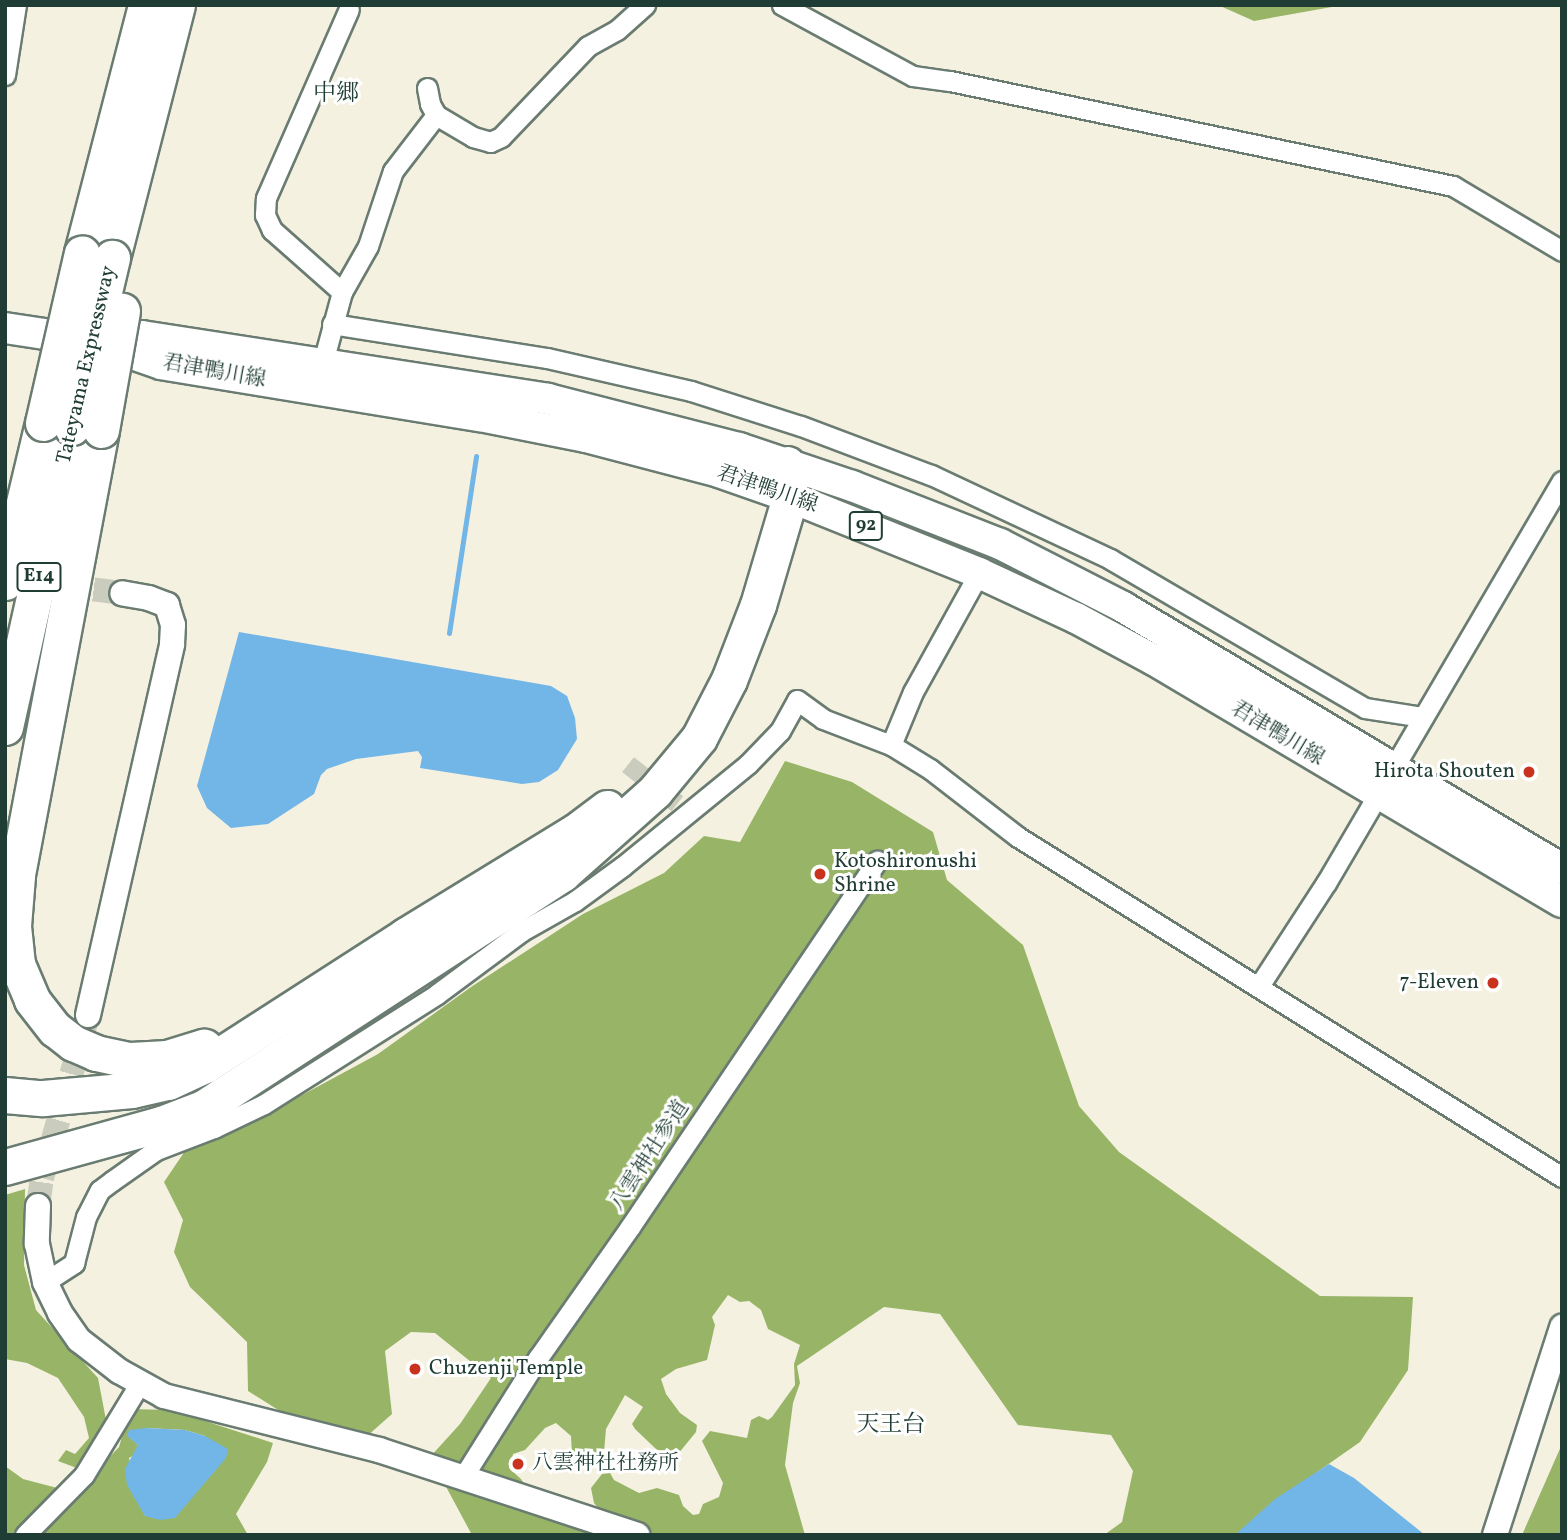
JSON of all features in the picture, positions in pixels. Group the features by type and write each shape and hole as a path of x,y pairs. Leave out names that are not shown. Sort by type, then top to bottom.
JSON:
{"highway":[{"name":"Tateyama Expressway","path":"5,727 108,258 166,10"},
{"path":"166,10 72,426 13,926 17,964 32,1000 55,1029 73,1043 96,1053 130,1060 167,1058 265,1028"},
{"name":"Tateyama Expressway","path":"5,582 72,426"},
{"path":"5,1095 43,1098 96,1095 168,1082 205,1065 405,936 575,832 619,799 647,771 674,736 716,661 782,483"},
{"path":"5,1167 161,1124 203,1108 562,874 655,791 699,738 729,680 758,605 782,483"},
{"path":"5,1114 89,1113 159,1100 262,1071"}],"main road":[{"name":"君津鴨川線","path":"5,328 97,342 160,364 480,416 586,437 719,472 782,483 1076,618 1154,660 1562,902"},
{"name":"君津鴨川線","path":"97,342 142,336 548,399 782,483 1000,544 1123,607 1562,869"}],"street":[{"path":"5,75 16,5"},
{"path":"427,89 436,115 473,137 490,142 501,137 588,46 617,30 645,5"},
{"path":"782,5 913,76 950,80 1453,186 1561,247"},
{"path":"342,292 272,230 265,215 266,198 349,9"},
{"path":"323,362 342,292 368,246 393,171 436,115"},
{"path":"332,324 547,358 691,391 801,426 932,475 1110,559 1364,708 1423,717"},
{"path":"1259,986 1378,795 1562,481"},
{"path":"891,745 913,692 979,573"},
{"path":"88,1015 172,644 173,625 167,605 149,597 122,593"},
{"path":"45,1282 74,1263 86,1217 100,1190 120,1174 156,1150 215,1128 264,1104 437,994 522,931 575,901 681,808 748,764 780,731 797,700 823,719 891,745 930,769 1018,837 1562,1177"},
{"name":"八雲神社参道","path":"463,1477 538,1358 630,1227 877,861"},
{"path":"38,1206 37,1244 45,1282 60,1314 79,1340 119,1371 140,1383 164,1396 379,1450 637,1535"},
{"path":"1495,1535 1562,1327"},
{"path":"25,1535 84,1475 140,1383"}],"green space":[{"path":"1218,5 1343,5 1254,21"},
{"path":"785,761 852,782 933,832 947,880 1023,945 1079,1106 1119,1152 1320,1296 1413,1297 1408,1370 1360,1442 1270,1505 1237,1535 1104,1535 1122,1522 1133,1471 1111,1435 1018,1425 940,1314 884,1307 797,1366 800,1383 793,1403 785,1465 805,1535 645,1535 604,1515 594,1503 591,1488 602,1474 610,1473 614,1480 639,1493 657,1488 679,1495 683,1506 693,1515 699,1514 703,1504 719,1497 723,1483 702,1441 710,1431 747,1438 751,1420 759,1416 768,1420 772,1417 795,1385 794,1364 800,1345 768,1329 761,1310 749,1301 740,1302 728,1295 712,1317 715,1325 707,1360 676,1369 661,1379 666,1394 680,1413 697,1425 696,1432 678,1454 668,1455 656,1449 635,1429 632,1424 643,1407 625,1395 606,1429 603,1464 579,1463 572,1456 571,1436 556,1423 545,1428 525,1450 513,1454 510,1469 521,1479 546,1520 554,1517 610,1535 472,1535 430,1457 460,1424 491,1378 435,1333 411,1332 385,1351 392,1414 366,1437 291,1418 248,1391 247,1342 190,1287 174,1252 183,1220 164,1182 185,1151 267,1114 378,1054 471,987 583,914 664,873 704,836 740,842"},
{"path":"25,1189 24,1265 36,1310 98,1378 106,1420 99,1444 82,1470 58,1461 66,1450 75,1454 89,1438 84,1417 58,1378 27,1363 5,1359 5,1195"},
{"path":"130,1409 171,1410 273,1443 267,1462 236,1514 248,1535 5,1535 5,1466 23,1479 65,1490 94,1473 119,1447","holes":["146,1428 185,1430 205,1436 191,1496 183,1508 145,1516 129,1458 136,1454 138,1445 128,1436"]},
{"path":"1562,1444 1562,1535 1522,1535"}],"water":[{"path":"239,632 551,686 567,696 575,718 577,739 558,770 539,782 522,784 420,768 422,757 418,751 356,759 327,769 321,775 314,794 268,824 231,828 207,808 197,786"},
{"path":"129,1430 185,1430 205,1436 228,1449 226,1458 175,1518 160,1520 145,1516 127,1485 125,1469 138,1445 127,1436"},
{"path":"1329,1464 1354,1478 1425,1535 1235,1535 1275,1499"}],"waterway":[{"path":"449,633 476,456"}],"tunnel":[{"path":"58,585 122,593"},
{"path":"628,764 677,803"},
{"path":"38,1206 42,1178 88,1015"}],"place":[{"name":"Hirota Shouten","path":"1529,772"},
{"name":"Kotoshironushi Shrine","path":"820,874"},
{"name":"7-Eleven","path":"1493,983"},
{"name":"Chuzenji Temple","path":"415,1369"},
{"name":"八雲神社社務所","path":"518,1464"}],"district":[{"name":"中郷","path":"336,94"},
{"name":"天王台","path":"891,1425"}]}
